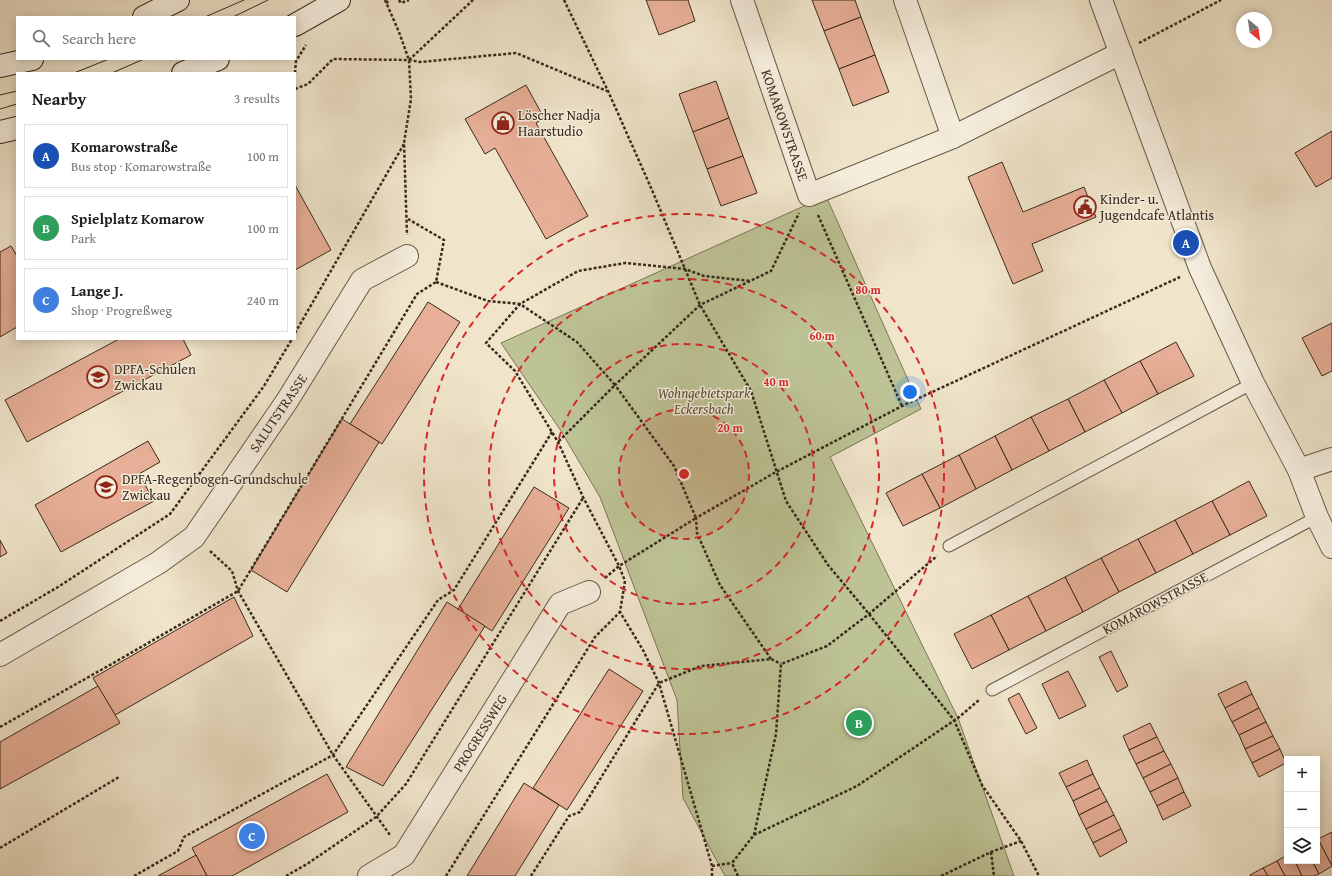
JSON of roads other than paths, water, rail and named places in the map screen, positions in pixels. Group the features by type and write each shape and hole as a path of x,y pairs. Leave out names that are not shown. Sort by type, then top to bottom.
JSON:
{"street":[{"path":"146,16 178,0"},
{"path":"296,24 339,0"},
{"name":"KOMAROWSTRASSE","path":"742,0 808,195 953,137 1121,53"},
{"path":"905,0 953,137"},
{"path":"1101,0 1200,268 1253,383 1299,470 1317,517 1332,547"},
{"path":"0,66 27,60"},
{"path":"186,72 216,60"},
{"path":"0,132 16,128"},
{"name":"SALUTSTRASSE","path":"0,655 158,563 194,537 287,401 362,280 407,256"},
{"path":"1299,470 1332,459"},
{"name":"PROGRESSWEG","path":"369,876 404,855 560,604 589,592"}],"lane":[{"path":"949,546 1253,383"},
{"name":"KOMAROWSTRASSE","path":"992,690 1317,517"}],"tram line":[{"path":"207,16 244,0"},
{"path":"235,16 268,0"},
{"path":"76,72 106,60"},
{"path":"114,72 142,60"},
{"path":"0,95 16,91"},
{"path":"0,109 16,104"}],"place":[{"name":"Löscher Nadja Haarstudio","path":"503,123"},
{"name":"Kinder- u. Jugendcafe Atlantis","path":"1085,207"},
{"name":"Komarowstraße","path":"1186,243"},
{"name":"DPFA-Schulen Zwickau","path":"98,377"},
{"name":"DPFA-Regenbogen-Grundschule Zwickau","path":"106,487"},
{"name":"Spielplatz Komarow","path":"859,723"},
{"name":"Lange J.","path":"252,836"}],"park label":[{"name":"Wohngebietspark Eckersbach","path":"704,402"}]}
